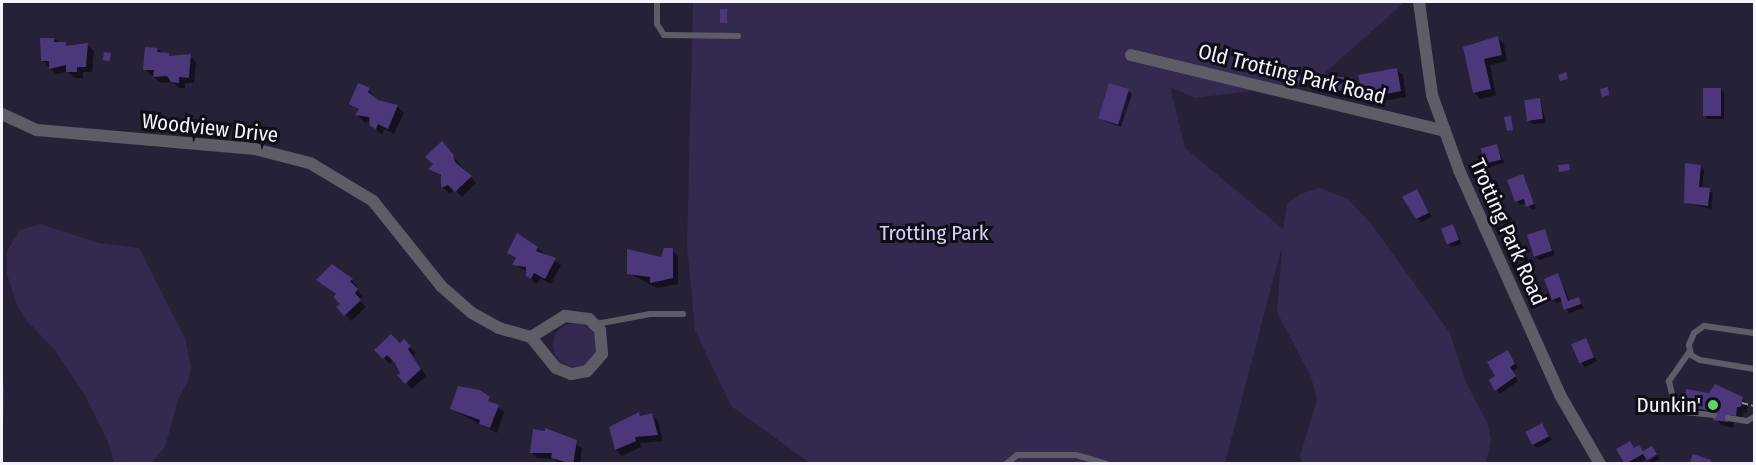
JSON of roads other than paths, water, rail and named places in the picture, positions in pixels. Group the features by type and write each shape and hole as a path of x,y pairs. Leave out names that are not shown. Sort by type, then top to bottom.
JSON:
{"street":[{"name":"Trotting Park Road","path":"1419,2 1428,75 1445,131 1518,304 1560,395 1600,464"},
{"name":"Old Trotting Park Road","path":"1131,55 1445,131"},
{"name":"Woodview Drive","path":"2,114 37,130 255,149 310,163 373,201 441,286 472,313 499,328 531,337"},
{"path":"565,316 582,316 596,324 603,338 602,354 594,367 579,374 556,368 531,337 565,316"}],"lane":[{"path":"657,2 657,24 664,35 738,36"},
{"path":"596,324 650,314 683,314"},
{"path":"1714,416 1675,407 1669,381 1690,351 1691,339 1698,330 1718,327 1755,333"},
{"path":"1690,351 1700,360 1755,369"},
{"path":"1728,418 1743,421 1755,417"},
{"path":"1006,464 1017,455 1076,455 1107,464"}],"place":[{"name":"Dunkin'","path":"1713,405"}],"park label":[{"name":"Trotting Park","path":"934,233"}]}
